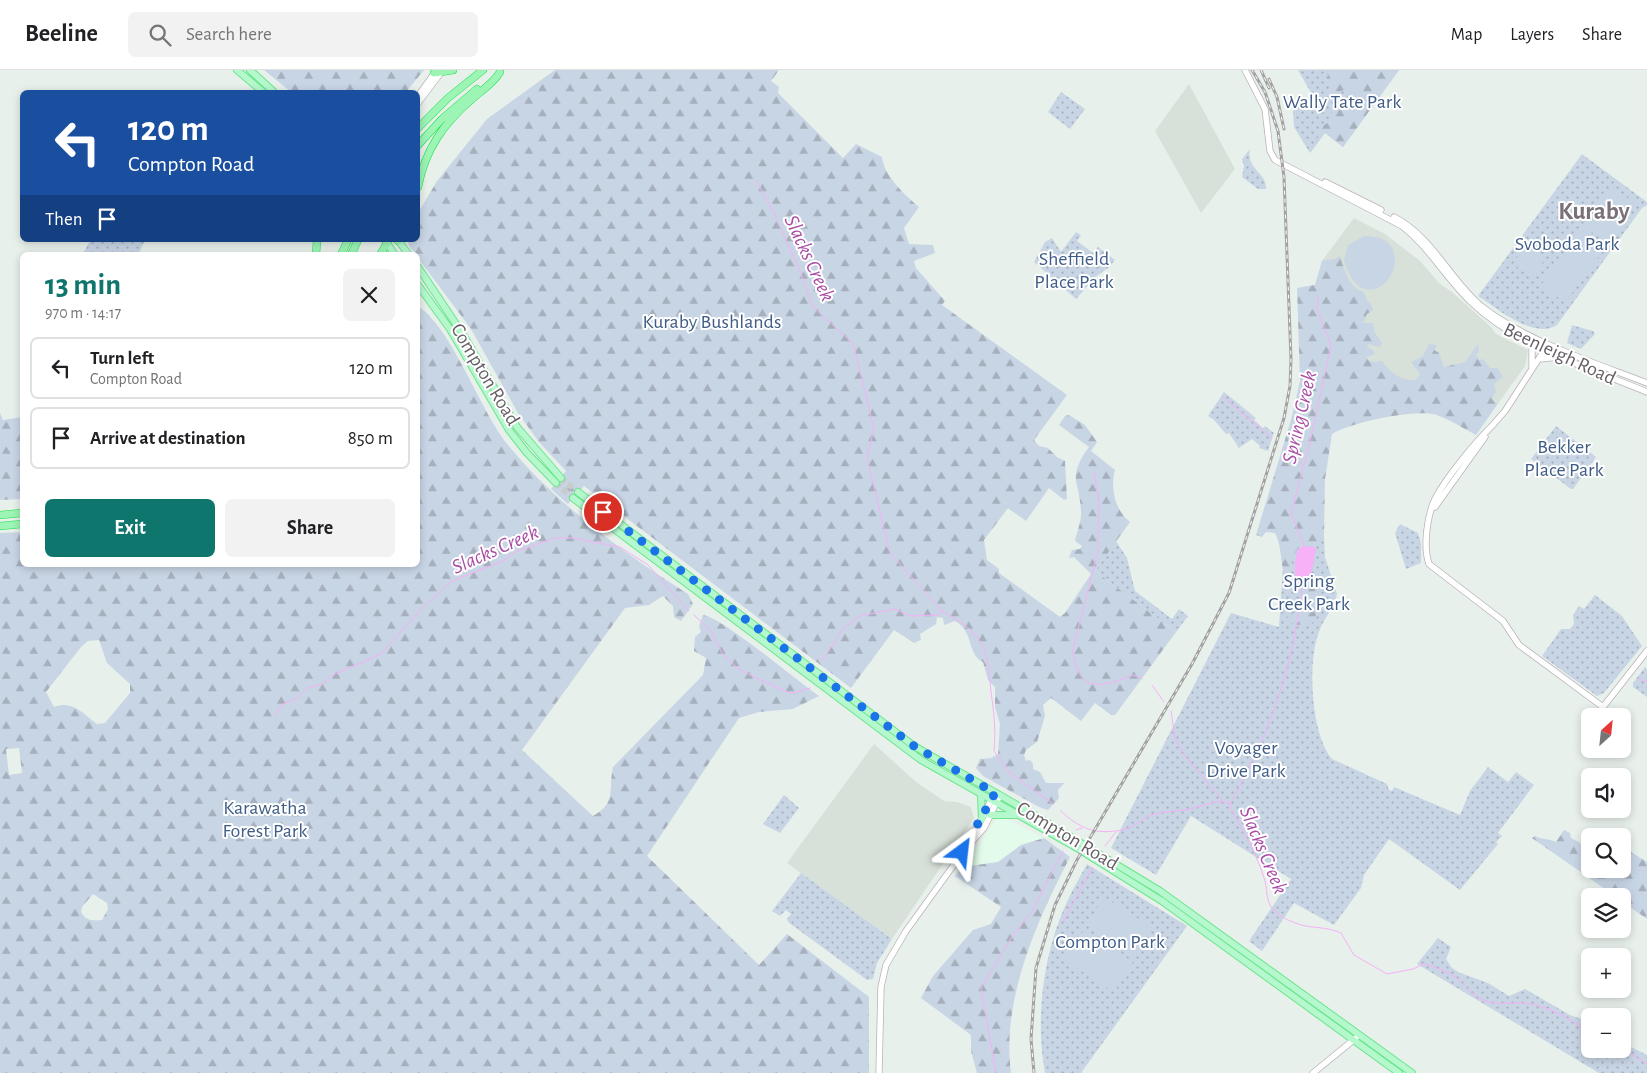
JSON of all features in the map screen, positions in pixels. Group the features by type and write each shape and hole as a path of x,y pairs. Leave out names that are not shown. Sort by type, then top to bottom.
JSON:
{"highway":[{"path":"435,71 453,70"},
{"path":"420,126 448,98 484,70"},
{"path":"420,143 460,102 502,71"},
{"path":"420,180 427,154 442,128 467,103 496,79 502,71"},
{"path":"0,515 20,513"},
{"path":"0,526 20,524"}],"main road":[{"path":"237,70 261,90"},
{"path":"250,70 272,90"},
{"name":"Compton Road","path":"420,270 467,341 517,427 561,478"},
{"name":"Compton Road","path":"420,287 450,329 509,430 527,453 556,483"},
{"name":"Compton Road","path":"578,492 914,746 1145,881 1357,1038 1399,1073"},
{"name":"Compton Road","path":"573,498 920,760 981,796 1083,851 1151,894 1357,1038 1412,1073"},
{"path":"981,796 982,819"},
{"path":"990,815 1017,815"},
{"path":"1145,881 1144,886 1151,894"}],"street":[{"path":"420,100 443,70"},
{"name":"Beenleigh Road","path":"1245,70 1265,109 1272,155 1275,160 1402,226 1419,240 1470,301 1494,322 1545,350 1647,392"},
{"path":"420,93 435,71"},
{"name":"Beenleigh Road","path":"1288,167 1322,181 1407,223 1418,232 1482,307 1512,326 1549,344 1647,383"},
{"path":"1531,369 1532,344"},
{"path":"1549,344 1505,411 1432,510 1426,551 1429,564 1503,621 1519,646 1603,707 1647,651"},
{"path":"1539,359 1563,357"},
{"path":"879,1073 881,987 886,965 901,938 966,848 997,794"},
{"path":"966,848 978,836 990,815 993,802"},
{"path":"1313,1073 1357,1038"}],"shaded area":[{"path":"1189,84 1235,169 1201,213 1155,131"},
{"path":"1354,218 1385,234 1420,261 1440,284 1452,292 1491,327 1496,334 1528,350 1525,366 1497,405 1418,386 1361,361 1302,287 1315,285 1322,261"},
{"path":"1304,546 1316,549 1311,574 1302,586 1296,578 1295,569 1298,549"},
{"path":"874,744 916,782 944,801 957,802 971,807 974,818 892,939 787,863"},
{"path":"1004,817 1044,838 1021,845 998,862 962,867 996,820"}],"green space":[{"path":"264,70 424,70 408,90 289,90"},
{"name":"Kuraby Bushlands","path":"555,70 779,70 771,81 779,87 778,93 843,158 856,144 882,157 891,178 919,207 904,228 909,244 933,245 935,253 914,261 916,268 945,301 942,305 1067,395 1034,440 1039,446 1048,448 1057,457 1065,461 1067,499 1064,500 1049,488 1026,521 1008,508 984,540 987,560 999,569 999,573 1060,617 1065,613 1091,574 1074,557 1069,558 1072,550 1080,549 1082,546 1075,541 1081,514 1076,474 1082,458 1089,447 1059,425 1065,416 1069,415 1085,425 1097,442 1091,451 1115,470 1113,484 1117,505 1130,522 1095,571 1176,632 1115,715 1111,715 1095,703 1081,721 1051,698 1043,705 1045,716 1037,742 1026,750 1024,755 1026,761 1030,760 1033,764 1033,769 1040,772 1046,783 1064,783 1058,790 1059,798 1048,810 1039,807 983,776 976,768 980,759 991,758 998,754 1000,724 995,707 995,687 988,680 983,662 975,654 965,631 955,621 944,625 943,618 937,617 936,624 920,634 921,640 914,643 894,630 851,688 584,486 568,504 551,489 566,471 539,442 518,413 471,329 420,261 420,252 415,252 410,248 408,242 420,242 420,210 437,181 487,119"},
{"name":"Wally Tate Park","path":"1298,70 1399,70 1343,147 1325,133 1310,153 1294,127 1293,110 1314,98"},
{"path":"1327,70 1399,70 1343,147 1325,133 1310,153 1324,125 1330,122 1332,109 1341,104 1352,110 1360,99 1343,90 1331,97"},
{"path":"1061,92 1085,109 1070,129 1048,112"},
{"path":"1250,149 1251,162 1263,179 1266,189 1258,189 1242,177 1244,166 1242,159"},
{"name":"Svoboda Park","path":"1582,154 1647,202 1647,205 1642,208 1557,325 1548,329 1527,326 1506,315 1478,296"},
{"path":"1611,187 1635,203 1609,244 1584,227"},
{"path":"1581,230 1605,248 1565,303 1541,285"},
{"name":"Sheffield Place Park","path":"1076,232 1081,235 1077,241 1093,253 1098,247 1115,260 1108,268 1094,278 1076,299 1034,262 1045,242 1052,238 1061,252"},
{"path":"1364,236 1381,239 1391,246 1395,256 1394,267 1389,278 1381,286 1371,290 1357,285 1344,261 1348,245"},
{"path":"89,242 144,242 139,252 84,252"},
{"path":"1526,244 1546,258 1532,278 1513,264"},
{"name":"Spring Creek Park","path":"1340,256 1350,282 1364,292 1367,301 1371,304 1373,310 1367,314 1363,323 1373,323 1375,333 1382,343 1380,347 1368,344 1367,347 1373,350 1375,354 1367,357 1368,360 1372,362 1382,361 1396,375 1405,379 1416,380 1420,374 1411,362 1423,356 1429,344 1437,345 1434,350 1439,353 1444,367 1465,362 1478,344 1479,351 1476,355 1479,360 1483,359 1490,368 1498,368 1503,377 1494,384 1496,392 1491,398 1497,405 1476,435 1442,417 1427,413 1399,415 1367,421 1332,434 1325,479 1324,537 1313,546 1302,544 1294,555 1291,568 1291,574 1298,585 1305,588 1309,585 1315,589 1316,622 1298,625 1284,620 1294,613 1301,615 1304,606 1302,596 1288,583 1284,575 1275,533 1266,532 1262,537 1256,535 1291,420 1300,381 1297,288 1315,285 1322,261 1335,259"},
{"name":"Karawatha Forest Park","path":"420,308 431,317 443,333 497,430 527,466 569,507 616,545 688,594 693,604 681,621 674,617 673,606 663,596 649,605 625,608 522,750 593,816 601,811 609,801 613,767 703,675 706,658 694,651 695,637 701,632 699,626 703,615 713,619 743,638 819,696 793,709 759,712 739,718 647,856 759,965 787,934 869,997 869,1073 0,1073 0,533 20,532 20,567 420,567","holes":["99,640 107,663 130,684 130,693 105,723 97,724 72,706 61,705 54,707 46,692 81,647 88,641","19,748 22,773 9,775 6,749","93,894 107,903 108,909 102,920 87,919 81,912 82,907"]},
{"path":"1572,325 1593,331 1595,334 1581,349 1567,343"},
{"path":"1224,392 1256,418 1254,420 1263,428 1265,426 1274,433 1268,451 1259,448 1260,446 1252,439 1239,448 1229,433 1226,434 1208,416"},
{"path":"0,413 3,420 20,417 20,499 0,500"},
{"name":"Bekker Place Park","path":"1556,426 1596,457 1573,489 1531,459"},
{"path":"1400,524 1418,533 1421,543 1421,563 1406,569 1395,533"},
{"name":"Voyager Drive Park","path":"1324,537 1325,557 1337,594 1334,604 1323,622 1315,645 1312,679 1315,716 1319,733 1332,759 1387,784 1389,790 1392,791 1394,787 1460,815 1470,791 1488,767 1508,782 1516,772 1534,785 1498,833 1502,836 1496,842 1498,844 1460,890 1389,839 1364,875 1361,888 1334,925 1294,903 1262,951 1249,941 1291,879 1191,816 1156,875 1111,848 1231,613 1279,627 1285,538"},
{"path":"1116,541 1127,558 1135,591 1172,619 1179,609 1188,616 1176,632 1095,571"},
{"path":"1595,595 1622,616 1642,646 1604,693 1597,696 1542,656 1561,629 1570,629 1574,624 1573,615 1579,606 1584,609"},
{"path":"1645,667 1647,669 1647,697 1633,687 1633,683"},
{"path":"784,795 799,808 780,833 763,824"},
{"path":"1564,830 1570,833 1571,838 1579,842 1581,844 1581,872 1532,838 1535,836 1556,842"},
{"path":"1044,838 1070,857 1045,907 1024,962 1011,1017 1009,1045 1011,1073 977,1073 971,1051 971,1035 921,998 933,976 973,930 991,924 1001,907 955,876 962,867 998,862 1021,845"},
{"path":"1631,852 1647,862 1647,919 1631,908 1631,888 1604,888 1589,878 1631,878"},
{"name":"Compton Park","path":"1087,864 1187,926 1081,1073 1045,1073 1042,1052 1041,1009 1047,965 1058,923"},
{"path":"801,873 892,939 877,963 873,979 867,980 788,922 787,919 791,914 786,910 780,916 772,911"},
{"path":"1104,897 1153,928 1134,957 1086,925"},
{"path":"1084,930 1133,962 1114,992 1064,960"},
{"path":"1438,938 1451,947 1446,959 1452,968 1458,972 1488,983 1509,996 1525,989 1570,1015 1581,1019 1581,1058 1631,1058 1631,1047 1647,1055 1647,1073 1599,1073 1417,964"}],"waterway":[{"name":"Slacks Creek","path":"756,180 774,213 800,271 813,307 853,343 874,429 867,457 890,553 942,611"},
{"name":"Spring Creek","path":"1304,546 1291,513 1310,442 1331,345 1317,309 1318,295"},
{"path":"1222,396 1272,438"},
{"path":"1283,447 1303,465"},
{"path":"1094,472 1099,501 1098,551 1073,649 1075,664 1079,674 1092,684 1110,683 1133,675 1142,678"},
{"name":"Slacks Creek","path":"274,716 283,704 296,699 308,688 322,684 333,675 381,654 422,608 452,581 503,561 515,552 555,538 572,538 620,547 648,565 689,611"},
{"name":"Spring Creek","path":"1230,804 1250,766 1276,705 1293,643 1302,586"},
{"name":"Slacks Creek","path":"822,661 844,628 860,616 895,609 910,616 937,615 942,611 956,619 975,635 985,652 994,714 994,751 1010,773 1052,803"},
{"name":"Slacks Creek","path":"694,615 711,631 723,655 740,670 787,692 794,693 810,688"},
{"path":"1639,679 1647,682"},
{"path":"1152,685 1164,702"},
{"path":"1171,711 1175,738 1185,756 1223,801"},
{"name":"Slacks Creek","path":"1060,810 1081,826 1104,832 1126,829 1157,813 1189,809 1216,802 1230,804 1259,863 1265,881 1269,904 1281,916 1299,924 1341,933 1354,955 1387,974 1413,969 1424,964 1429,965 1455,977 1482,999 1497,1003 1525,1003 1539,1006 1562,1015 1581,1027"},
{"name":"Slacks Creek","path":"1076,830 1082,828"},
{"path":"1105,846 1116,832"},
{"path":"996,1073 981,988 1013,935 1031,913 1063,851"},
{"path":"1063,922 1092,868"},
{"name":"Slacks Creek","path":"1631,1054 1647,1064"}],"tunnel":[{"path":"561,478 578,492"},
{"path":"556,483 573,498"}],"railway":[{"path":"1034,1073 1031,1039 1036,968 1055,905 1077,860 1192,664 1229,593 1284,418 1290,386 1291,359 1284,177 1278,131 1265,92 1252,70"},
{"path":"1261,70 1269,88"},
{"path":"1269,79 1277,97 1284,129"}],"district":[{"name":"Kuraby","path":"1594,210"}],"route":[{"path":"603,512 914,746 933,759 995,793 966,848 962,852"}]}
